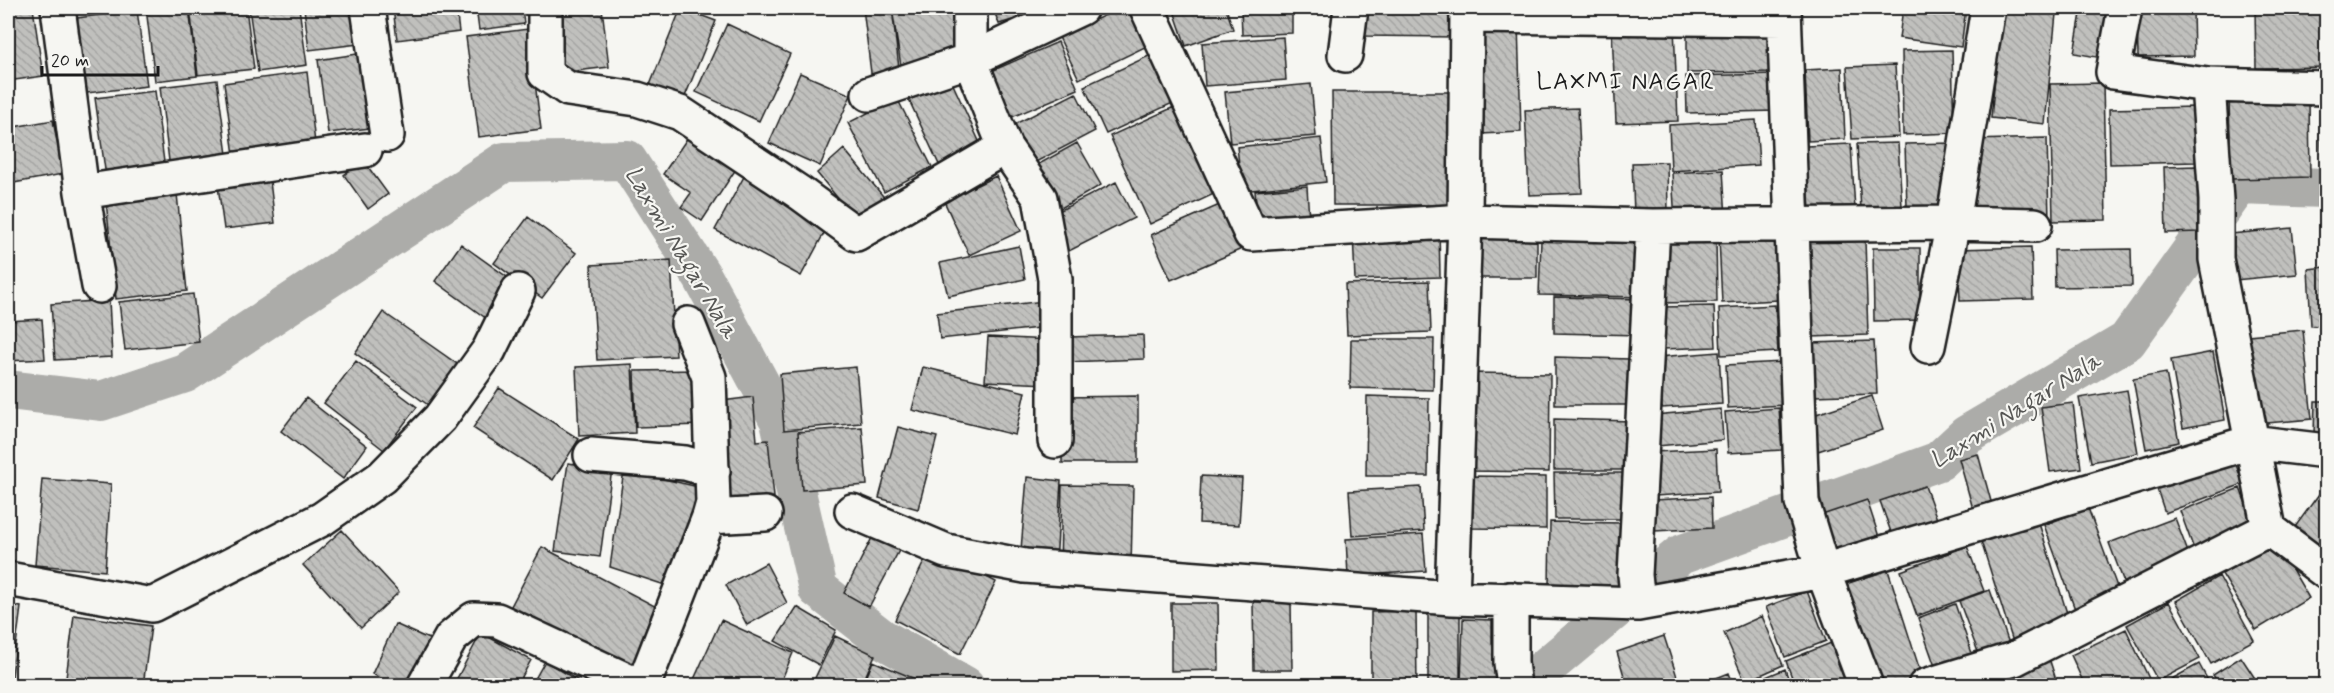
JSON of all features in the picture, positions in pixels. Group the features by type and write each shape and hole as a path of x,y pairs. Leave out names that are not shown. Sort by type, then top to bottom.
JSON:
{"street":[{"path":"58,8 82,192 99,286"},
{"path":"82,192 376,142 368,8"},
{"path":"545,8 545,73 568,88 637,99 680,113 800,193 856,234 1005,147"},
{"path":"970,8 970,60 1005,147 1040,198 1054,279 1054,441"},
{"path":"869,94 970,60 1081,8"},
{"path":"1147,8 1251,234 1465,221 1653,226 1791,223 2035,225"},
{"path":"1346,55 1351,8"},
{"path":"1928,346 1953,223 1988,8"},
{"path":"2125,8 2113,72 2208,85 2326,88"},
{"path":"1452,598 1465,221 1467,12 1784,13 1791,223 1806,516 1823,571 1866,686"},
{"path":"2208,85 2216,200 2216,259 2269,529 2326,572"},
{"path":"1627,594 1653,226"},
{"path":"8,579 152,605 322,519 382,477 440,418 489,350 518,291"},
{"path":"424,686 451,638 474,619 498,620 641,686 709,517 712,503 709,377 688,324"},
{"path":"852,511 946,551 1025,566 1452,598 1511,599 1627,594 1823,571 2251,442 2326,451"},
{"path":"591,455 685,463 713,471"},
{"path":"709,517 765,514"},
{"path":"1925,686 2014,659 2269,529"},
{"path":"1511,599 1512,674"}],"building":[{"path":"33,8 43,76 8,81 8,11"},
{"path":"146,8 189,8 197,76 155,81"},
{"path":"190,8 246,8 254,69 198,75"},
{"path":"249,8 299,8 307,65 258,72"},
{"path":"304,8 362,8 367,43 309,50"},
{"path":"393,8 456,8 459,32 397,40"},
{"path":"476,8 522,8 524,24 479,30"},
{"path":"551,8 602,8 609,67 559,73"},
{"path":"681,8 716,21 684,99 650,85"},
{"path":"863,8 892,8 900,77 872,81"},
{"path":"892,8 960,8 967,57 901,66"},
{"path":"993,8 1051,8 999,24"},
{"path":"1120,8 1129,8 1147,46 1079,79 1059,37"},
{"path":"1173,8 1226,8 1233,29 1186,46"},
{"path":"1241,8 1292,8 1292,33 1242,35"},
{"path":"1362,8 1460,8 1459,37 1361,36"},
{"path":"1903,8 1966,8 1961,47 1899,38"},
{"path":"2002,8 2056,14 2045,124 1991,118"},
{"path":"2082,8 2111,8 2102,58 2074,53"},
{"path":"2255,8 2326,8 2326,67 2256,68"},
{"path":"137,10 147,86 87,93 77,18"},
{"path":"2193,10 2194,56 2138,57 2137,11"},
{"path":"1518,22 1521,132 1481,134 1477,24"},
{"path":"727,24 790,54 759,121 696,92"},
{"path":"1674,27 1678,121 1616,123 1612,29"},
{"path":"528,29 541,129 479,137 466,37"},
{"path":"1775,31 1775,72 1687,73 1687,32"},
{"path":"1283,37 1286,80 1205,86 1202,43"},
{"path":"1058,42 1078,89 1005,120 985,74"},
{"path":"1952,50 1954,133 1903,135 1902,51"},
{"path":"370,52 379,127 328,133 318,60"},
{"path":"1153,54 1175,102 1106,134 1084,86"},
{"path":"1895,65 1899,137 1852,139 1847,67"},
{"path":"1842,68 1845,139 1808,141 1805,70"},
{"path":"307,72 316,152 235,162 224,83"},
{"path":"800,73 851,95 820,166 769,143"},
{"path":"1776,74 1776,111 1687,113 1686,76"},
{"path":"217,80 228,162 170,169 160,87"},
{"path":"951,80 984,152 942,171 909,100"},
{"path":"2103,83 2106,220 2053,221 2050,84"},
{"path":"1311,84 1316,136 1230,143 1225,92"},
{"path":"155,91 165,170 106,177 95,98"},
{"path":"1332,92 1458,92 1459,205 1333,205"},
{"path":"1076,93 1095,131 1030,165 1011,126"},
{"path":"897,98 932,167 884,192 848,123"},
{"path":"2309,98 2310,177 2231,179 2229,99"},
{"path":"2320,102 2326,102 2326,171 2322,171"},
{"path":"1174,107 1214,194 1150,224 1110,136"},
{"path":"2195,107 2196,162 2110,164 2109,109"},
{"path":"1578,108 1582,193 1529,195 1525,110"},
{"path":"53,120 63,174 8,184 8,128"},
{"path":"1756,120 1759,165 1671,171 1669,125"},
{"path":"688,137 736,169 702,221 681,207 691,193 663,174"},
{"path":"1321,138 1326,182 1242,191 1237,147"},
{"path":"2047,138 2049,220 1971,222 1969,140"},
{"path":"1077,143 1101,185 1054,212 1030,169"},
{"path":"1898,143 1902,207 1861,210 1857,144"},
{"path":"1954,143 1955,206 1907,207 1905,144"},
{"path":"1851,144 1855,210 1810,212 1806,146"},
{"path":"844,149 887,201 860,225 817,173"},
{"path":"363,160 388,194 368,209 344,175"},
{"path":"1667,162 1668,212 1634,213 1632,163"},
{"path":"2197,166 2198,232 2166,233 2164,167"},
{"path":"1723,170 1726,218 1675,222 1672,173"},
{"path":"269,173 275,223 224,229 217,179"},
{"path":"746,173 831,220 801,276 715,230"},
{"path":"996,176 1021,231 969,255 944,201"},
{"path":"1116,182 1134,218 1063,254 1045,218"},
{"path":"1307,186 1309,220 1258,225 1255,191"},
{"path":"177,194 187,291 116,299 106,201"},
{"path":"1224,203 1244,248 1171,280 1151,235"},
{"path":"528,217 576,253 542,298 494,263"},
{"path":"2292,228 2297,274 2235,280 2231,234"},
{"path":"1439,229 1440,277 1355,280 1353,232"},
{"path":"1776,236 1778,300 1722,303 1719,238"},
{"path":"1480,237 1537,239 1537,278 1479,278"},
{"path":"1716,238 1717,302 1658,303 1657,239"},
{"path":"1541,240 1645,242 1644,297 1539,295"},
{"path":"1865,240 1868,335 1811,337 1807,242"},
{"path":"461,244 514,282 487,319 435,281"},
{"path":"1019,246 1025,279 948,296 940,263"},
{"path":"2031,247 2033,299 1960,301 1958,249"},
{"path":"1873,248 1920,248 1920,320 1874,321"},
{"path":"2131,249 2132,286 2055,287 2054,250"},
{"path":"671,260 676,356 597,360 591,265"},
{"path":"2326,267 2326,325 2311,326 2308,269"},
{"path":"1429,281 1431,332 1347,335 1345,284"},
{"path":"193,294 199,342 125,350 119,302"},
{"path":"1554,297 1639,299 1639,335 1554,333"},
{"path":"109,300 112,357 55,360 51,304"},
{"path":"1044,301 1048,327 940,339 937,313"},
{"path":"1775,305 1778,352 1721,355 1719,308"},
{"path":"1714,306 1716,347 1663,349 1661,307"},
{"path":"383,312 460,366 431,407 355,353"},
{"path":"42,319 45,359 8,361 8,321"},
{"path":"2303,330 2312,419 2256,424 2248,335"},
{"path":"1143,335 1144,359 1067,362 1067,337"},
{"path":"988,337 1050,340 1048,384 985,381"},
{"path":"1351,339 1434,339 1433,390 1350,388"},
{"path":"1874,341 1877,394 1814,396 1812,343"},
{"path":"1719,352 1722,404 1662,408 1658,357"},
{"path":"2213,352 2225,420 2183,428 2171,360"},
{"path":"1555,357 1630,359 1630,405 1555,405"},
{"path":"356,361 417,407 384,450 324,403"},
{"path":"1783,362 1785,405 1728,408 1726,365"},
{"path":"632,364 635,433 579,436 576,367"},
{"path":"856,367 861,423 784,430 780,374"},
{"path":"923,367 1025,392 1015,435 912,410"},
{"path":"699,370 701,425 636,427 634,371"},
{"path":"1466,373 1550,374 1549,472 1464,471"},
{"path":"2166,373 2179,442 2146,449 2133,379"},
{"path":"499,388 579,439 553,480 473,428"},
{"path":"2127,390 2138,453 2091,462 2079,398"},
{"path":"1138,396 1138,463 1062,463 1062,397"},
{"path":"1367,396 1429,398 1428,476 1366,476"},
{"path":"1872,396 1883,430 1818,451 1807,417"},
{"path":"753,397 757,441 768,440 774,497 731,501 722,401"},
{"path":"306,398 367,446 343,479 281,431"},
{"path":"2315,401 2326,401 2326,435 2314,434"},
{"path":"2073,403 2081,468 2050,472 2041,407"},
{"path":"1779,408 1782,450 1728,453 1725,412"},
{"path":"1721,409 1723,440 1657,446 1654,415"},
{"path":"1554,419 1632,421 1632,470 1554,470"},
{"path":"862,427 867,485 802,490 798,432"},
{"path":"898,427 937,437 918,509 879,498"},
{"path":"1716,449 1718,492 1655,496 1653,452"},
{"path":"2231,451 2243,484 2165,513 2154,480"},
{"path":"1978,454 1992,505 1973,509 1959,459"},
{"path":"568,463 612,469 600,557 555,551"},
{"path":"624,470 703,488 671,587 610,567"},
{"path":"1554,473 1631,473 1632,519 1555,519"},
{"path":"8,474 14,475 9,548 8,548"},
{"path":"1201,476 1242,478 1239,525 1199,523"},
{"path":"1469,476 1546,477 1546,529 1469,528"},
{"path":"1027,477 1061,481 1056,564 1020,562"},
{"path":"42,479 111,484 105,571 35,565"},
{"path":"1062,485 1133,486 1131,566 1060,565"},
{"path":"1925,486 1937,519 1892,535 1880,501"},
{"path":"1421,487 1424,531 1352,536 1349,491"},
{"path":"2240,488 2255,529 2195,552 2180,511"},
{"path":"2322,490 2326,494 2326,556 2292,531"},
{"path":"1711,497 1712,528 1654,531 1653,500"},
{"path":"1867,500 1881,543 1837,558 1822,515"},
{"path":"2088,508 2120,595 2076,612 2044,525"},
{"path":"2175,518 2191,560 2125,585 2109,543"},
{"path":"2038,520 2071,626 2014,645 1980,538"},
{"path":"1550,522 1626,523 1625,586 1549,585"},
{"path":"342,530 399,592 361,628 303,565"},
{"path":"876,530 903,543 869,607 844,593"},
{"path":"1423,534 1426,571 1348,576 1346,539"},
{"path":"2276,542 2309,598 2256,630 2222,574"},
{"path":"1967,546 1984,591 1917,616 1901,571"},
{"path":"542,547 668,613 635,676 509,610"},
{"path":"931,548 996,582 960,654 895,620"},
{"path":"766,563 787,603 747,625 726,585"},
{"path":"1888,570 1922,677 1895,686 1872,686 1840,586"},
{"path":"2219,576 2254,640 2211,664 2176,601"},
{"path":"1990,590 2011,649 1981,660 1959,601"},
{"path":"1807,591 1826,641 1785,657 1766,607"},
{"path":"1253,602 1291,602 1292,670 1254,670"},
{"path":"2169,602 2200,659 2158,681 2127,625"},
{"path":"1171,603 1218,603 1219,670 1171,671"},
{"path":"1955,604 1975,662 1938,675 1918,618"},
{"path":"8,605 21,607 11,684 8,684"},
{"path":"797,607 836,630 819,665 775,641"},
{"path":"1416,611 1417,686 1371,686 1371,612"},
{"path":"1428,613 1460,614 1460,686 1428,686"},
{"path":"74,615 151,626 143,686 65,686"},
{"path":"1762,616 1783,665 1745,682 1724,633"},
{"path":"1463,619 1492,620 1492,644 1505,644 1504,684 1461,683"},
{"path":"721,620 793,653 779,686 691,686"},
{"path":"395,624 431,640 410,686 396,686 372,674"},
{"path":"2126,629 2151,683 2145,686 2085,686 2071,655"},
{"path":"481,633 531,660 517,686 453,686"},
{"path":"835,636 875,655 861,686 830,686 815,678"},
{"path":"1664,636 1679,683 1672,686 1627,686 1617,652"},
{"path":"1831,643 1847,686 1795,686 1786,661"},
{"path":"2048,655 2058,686 1972,686"},
{"path":"2241,657 2260,686 2220,686 2213,675"},
{"path":"545,661 587,686 531,686"},
{"path":"873,661 929,685 863,686"},
{"path":"2199,664 2211,686 2159,686"},
{"path":"2326,667 2326,686 2320,686 2316,683"},
{"path":"1785,669 1791,686 1744,686"},
{"path":"1729,673 1734,686 1696,686"}],"waterway":[{"name":"Laxmi Nagar Nala","path":"8,390 101,401 185,373 504,162 627,160 703,278 780,421 818,589 881,638 965,686"},
{"name":"Laxmi Nagar Nala","path":"1502,686 1531,680 1680,555 1939,461 1967,435 2127,341 2239,185 2326,188"}],"district":[{"name":"LAXMI NAGAR","path":"1626,81"}]}
